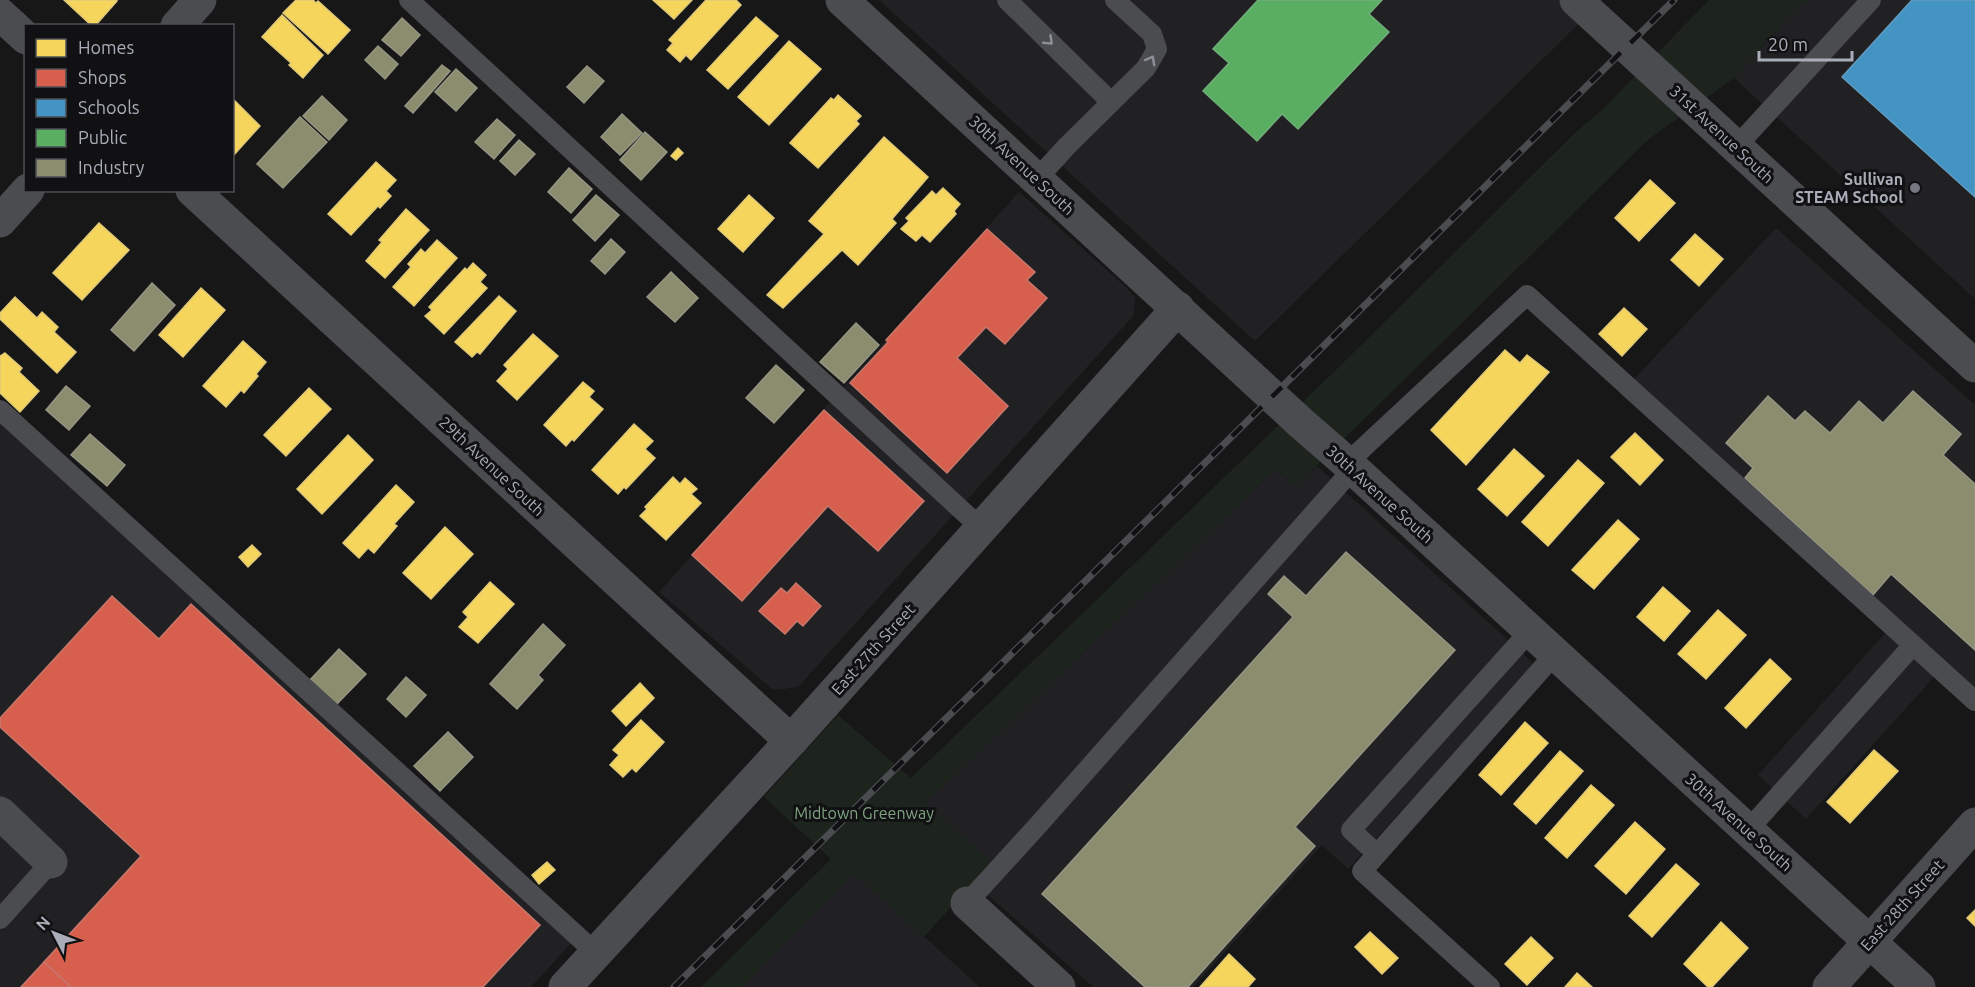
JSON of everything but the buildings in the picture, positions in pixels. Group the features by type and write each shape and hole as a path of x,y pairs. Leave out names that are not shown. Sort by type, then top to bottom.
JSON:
{"street":[{"path":"179,24 200,0"},
{"name":"30th Avenue South","path":"842,0 1919,987"},
{"name":"31st Avenue South","path":"1576,0 1975,366"},
{"path":"0,14 24,36"},
{"path":"0,221 26,192"},
{"name":"29th Avenue South","path":"194,192 791,741"},
{"name":"East 27th Street","path":"565,987 791,741 1178,308"},
{"path":"0,813 51,862"},
{"name":"East 28th Street","path":"1829,987 1975,824"},
{"path":"967,903 1059,987"}],"lane":[{"path":"410,0 981,528"},
{"path":"1007,0 1112,102"},
{"path":"1038,179 1066,147 1146,68 1157,49 1152,34 1115,0"},
{"path":"1736,147 1871,0"},
{"path":"967,903 1040,823 1350,466 1527,295 1975,701"},
{"path":"0,410 597,953"},
{"path":"1377,854 1351,830 1530,631"},
{"path":"1748,830 1913,645"},
{"path":"1490,987 1362,871 1556,654"},
{"path":"0,919 51,862"}],"shaded area":[{"path":"879,0 1603,0 1255,341"},
{"name":"Sullivan STEAM School","path":"1807,0 1975,0 1975,299 1734,78 1790,15"},
{"path":"1019,192 1128,289 1135,298 1134,315 799,686 772,689 659,592"},
{"path":"1776,228 1975,405 1975,706 1620,394"},
{"path":"0,417 576,938 531,987 0,987"},
{"path":"1317,466 1535,665 1348,869 1322,845 1193,987 1093,987 973,882 990,863 924,804 1276,469 1296,486"},
{"path":"1886,632 1935,676 1806,819 1758,775"},
{"path":"854,873 980,987 740,987"}],"green space":[{"name":"Midtown Greenway","path":"1709,0 1807,0 1790,15 1734,78 1649,139 1296,486 1276,469 925,803 991,862 924,937 854,873 742,987 701,987 831,859 764,797 838,715 911,778 1336,370 1576,132 1602,110"}],"railway":[{"path":"674,987 1674,0"}],"place":[{"name":"Sullivan STEAM School","path":"1915,188"}]}
